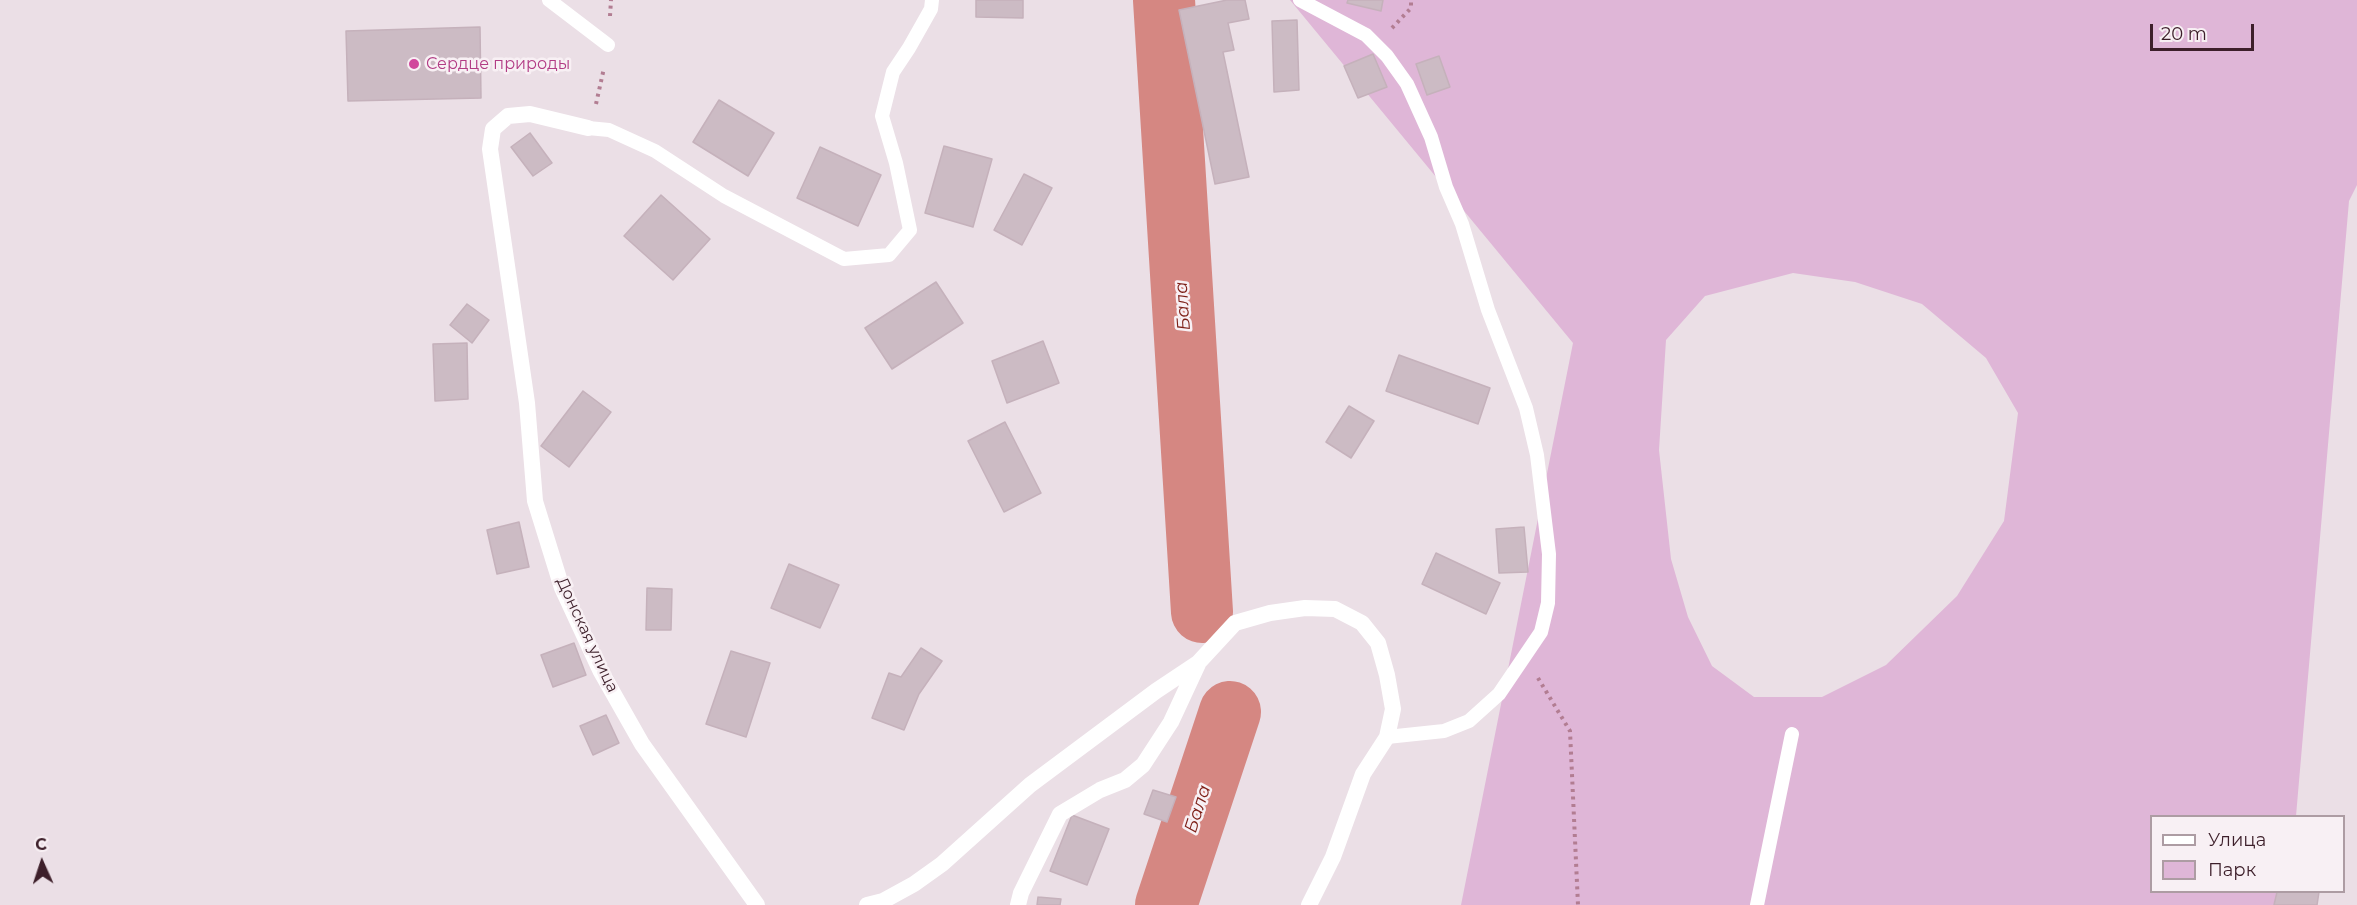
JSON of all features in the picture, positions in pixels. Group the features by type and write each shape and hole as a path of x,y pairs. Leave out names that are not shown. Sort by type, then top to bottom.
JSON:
{"street":[{"name":"Донская улица","path":"588,128 530,114 508,116 493,129 490,149 527,403 535,501 562,588 600,669 642,744 757,905"},
{"path":"867,905 883,901 914,884 942,864 1030,784 1156,691 1198,663 1234,623 1270,613 1305,608 1335,609 1362,623 1378,643 1393,709 1387,737 1363,774 1333,857 1309,905"},
{"path":"1018,905 1021,893 1060,814 1100,790 1125,780 1143,765 1171,722 1198,663"}],"lane":[{"path":"549,0 608,45"},
{"path":"588,128 609,130 655,151 724,196 844,259 889,255 910,230 896,163 882,116 893,72 931,9 932,0"},
{"path":"1300,0 1366,35 1377,45 1407,84 1431,138 1446,187 1462,224 1488,310 1526,408 1537,455 1549,554 1548,603 1541,632 1499,694 1468,722 1444,731 1387,737"},
{"path":"1757,905 1792,734"}],"path":[{"path":"1377,45 1411,8 1411,0"},
{"path":"1525,657 1570,731 1578,905"}],"green space":[{"path":"1290,0 2357,0 2357,185 2349,201 2296,815 2150,815 2150,893 2290,893 2288,905 1461,905 1573,343","holes":["1793,273 1855,282 1922,304 1986,358 2018,413 2004,521 1957,596 1886,665 1822,697 1754,697 1712,666 1688,617 1671,559 1659,450 1666,340 1705,296"]}],"building":[{"path":"976,0 1023,0 1023,18 976,17"},
{"path":"1227,0 1245,0 1249,19 1228,23 1234,50 1223,52 1249,177 1215,184 1179,10"},
{"path":"1348,0 1383,0 1381,11 1347,3"},
{"path":"1297,20 1299,90 1274,92 1272,21"},
{"name":"Сердце природы","path":"480,27 481,98 348,101 346,31"},
{"path":"1373,54 1387,87 1358,98 1344,66"},
{"path":"1439,56 1450,87 1427,95 1416,64"},
{"path":"719,100 774,133 748,176 693,142"},
{"path":"530,133 552,163 533,176 511,147"},
{"path":"944,146 992,159 973,227 925,213"},
{"path":"820,147 881,175 858,226 797,198"},
{"path":"1024,174 1052,188 1022,245 994,230"},
{"path":"661,195 710,239 673,280 624,236"},
{"path":"936,282 963,323 892,369 865,328"},
{"path":"467,304 489,320 472,343 450,325"},
{"path":"1043,341 1059,383 1007,403 992,361"},
{"path":"467,343 468,399 435,401 433,344"},
{"path":"1399,355 1490,388 1478,424 1386,391"},
{"path":"583,391 611,412 569,467 541,446"},
{"path":"1349,406 1374,421 1351,458 1326,442"},
{"path":"1005,422 1041,493 1004,512 968,441"},
{"path":"519,522 529,567 497,574 487,530"},
{"path":"1524,527 1528,572 1499,573 1496,529"},
{"path":"1436,553 1500,583 1486,614 1422,584"},
{"path":"789,564 839,585 820,628 771,608"},
{"path":"647,588 672,589 671,630 646,630"},
{"path":"574,643 586,675 553,687 541,655"},
{"path":"921,648 942,661 919,694 904,730 872,718 889,673 901,677"},
{"path":"731,651 770,663 746,737 706,724"},
{"path":"606,715 619,743 593,755 580,726"},
{"path":"1153,790 1176,797 1167,822 1144,814"},
{"path":"1072,815 1109,829 1087,885 1050,871"},
{"path":"2277,893 2319,893 2317,905 2274,905"},
{"path":"1038,897 1061,899 1060,905 1037,905"}],"waterway":[{"name":"Бала","path":"1164,0 1202,612"},
{"name":"Бала","path":"1166,905 1230,712"}],"place":[{"name":"Сердце природы","path":"414,64"}]}
